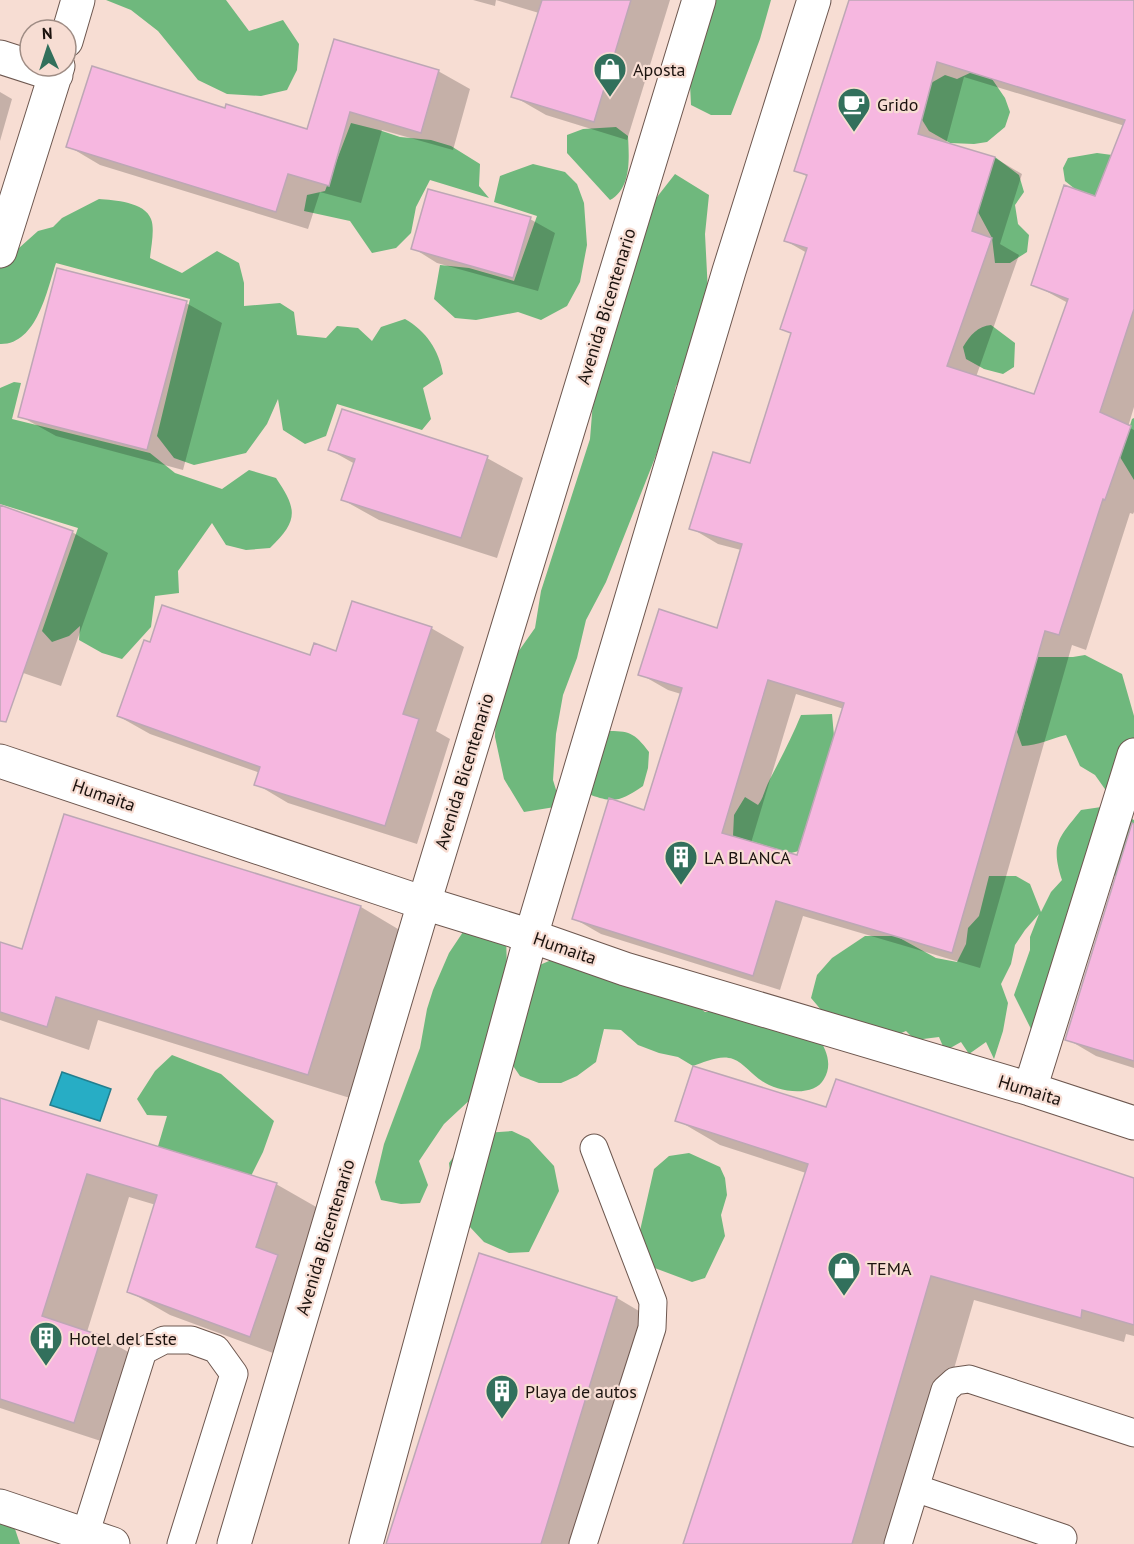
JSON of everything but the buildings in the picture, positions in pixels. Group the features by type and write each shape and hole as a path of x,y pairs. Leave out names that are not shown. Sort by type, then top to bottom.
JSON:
{"street":[{"path":"73,18 78,0"},
{"name":"Avenida Bicentenario","path":"234,1544 424,903 699,0"},
{"path":"366,1544 531,936 725,283 814,0"},
{"path":"0,57 18,61"},
{"path":"0,251 54,78"},
{"path":"1030,1089 1134,755"},
{"name":"Humaita","path":"0,761 625,969 1030,1089 1134,1123"},
{"path":"0,1506 99,1540"}],"lane":[{"path":"583,1544 652,1328 653,1302 594,1148"},
{"path":"99,1540 143,1351 164,1340 191,1340 216,1350 234,1374 181,1544"},
{"path":"898,1544 945,1390 955,1381 969,1379 1134,1433"},
{"path":"915,1488 1063,1539"}],"green space":[{"path":"106,0 226,0 249,31 283,20 299,44 297,70 287,90 261,96 227,94 198,80 158,31 131,10"},
{"path":"697,0 771,0 760,39 731,115 711,115 691,105 690,84"},
{"path":"972,72 992,79 1005,98 1010,112 1005,127 987,142 950,143 929,131 919,115 931,83 945,75 957,79"},
{"path":"351,123 400,137 431,140 451,146 480,164 479,186 489,198 430,180 416,207 411,233 396,248 372,253 350,221 304,211 307,195 325,191"},
{"path":"616,127 628,136 629,162 622,188 610,200 567,153 567,135 583,129"},
{"path":"1097,153 1112,155 1129,207 1075,189 1065,181 1063,168 1068,158"},
{"path":"995,157 1019,175 1024,192 1015,205 1018,224 1029,235 1027,252 1010,263 995,263 992,238 978,212"},
{"path":"533,164 565,172 577,184 584,203 587,245 580,282 567,306 541,320 518,312 476,320 455,318 434,299 440,265 469,268 514,281 537,216 494,202 500,176"},
{"path":"675,174 709,195 705,234 709,312 698,353 676,386 667,425 653,463 606,582 586,620 577,658 563,695 556,734 553,780 561,806 524,812 504,779 495,737 496,699 511,662 535,628 541,591 590,439 596,364 650,206"},
{"path":"99,199 136,205 148,213 153,228 150,258 182,273 217,251 239,263 244,283 244,306 280,303 294,312 297,335 326,338 337,326 358,328 372,341 381,327 405,319 425,335 435,349 441,365 443,374 423,388 431,419 422,430 337,404 326,436 305,444 283,430 278,399 267,424 246,453 194,465 174,458 157,436 190,299 56,263 44,301 32,326 23,336 13,342 0,344 0,265 38,231 53,227 62,218"},
{"path":"991,325 1015,343 1014,367 1003,374 984,369 966,359 963,347 975,332"},
{"path":"14,382 21,383 12,419 150,453 175,473 222,489 249,470 276,478 291,507 292,515 286,530 270,548 246,550 226,545 212,523 178,571 179,593 155,596 151,627 122,659 102,653 79,640 80,626 69,636 52,642 42,631 78,528 0,504 0,388"},
{"path":"1134,418 1134,480 1120,457"},
{"path":"1085,655 1122,674 1134,716 1134,797 1112,799 1095,775 1080,766 1066,735 1022,746 1017,732 1037,657"},
{"path":"832,714 834,736 799,851 791,853 733,836 734,815 745,797 758,805 801,715"},
{"path":"606,731 630,734 639,740 649,752 643,786 629,795 612,800 591,795 589,787"},
{"path":"1108,806 1134,820 1134,878 1127,880 1110,874 1046,1025 1031,1029 1014,995 1030,950 1030,937 1039,914 1025,930 1015,945 1011,964 1001,984 1008,1003 1003,1031 994,1059 986,1042 969,1054 961,1042 945,1051 939,1037 915,1040 906,1031 887,1039 828,1018 811,998 817,975 832,958 865,936 896,936 936,958 957,962 966,944 968,928 979,916 989,876 1016,876 1030,884 1041,912 1051,892 1062,880 1058,868 1057,849 1062,835 1081,810"},
{"path":"463,932 506,934 507,973 474,1096 444,1124 419,1161 428,1185 420,1203 401,1204 381,1200 375,1182 384,1144 420,1048 433,990 449,953"},
{"path":"556,958 689,1000 705,1012 729,1012 818,1036 827,1057 827,1073 819,1085 812,1089 786,1090 762,1081 733,1059 718,1058 693,1066 678,1057 638,1045 621,1030 604,1029 596,1062 577,1076 561,1083 539,1083 520,1076 505,1054 535,967"},
{"path":"172,1055 221,1074 274,1121 263,1152 248,1182 156,1153 167,1116 147,1115 137,1099 155,1071"},
{"path":"512,1131 529,1139 554,1166 559,1191 529,1252 509,1253 484,1242 454,1210 449,1163 470,1134"},
{"path":"689,1153 720,1167 725,1178 727,1195 721,1215 725,1236 705,1278 692,1282 652,1267 639,1235 654,1169 669,1156"},
{"path":"0,1519 14,1526 20,1544 0,1544"}],"water":[{"path":"62,1072 111,1089 100,1121 50,1105"}],"place":[{"name":"Aposta","path":"610,98"},
{"name":"Grido","path":"854,133"},
{"name":"LA BLANCA","path":"681,886"},
{"name":"TEMA","path":"844,1297"},
{"name":"Hotel del Este","path":"46,1367"},
{"name":"Playa de autos","path":"502,1420"}]}
